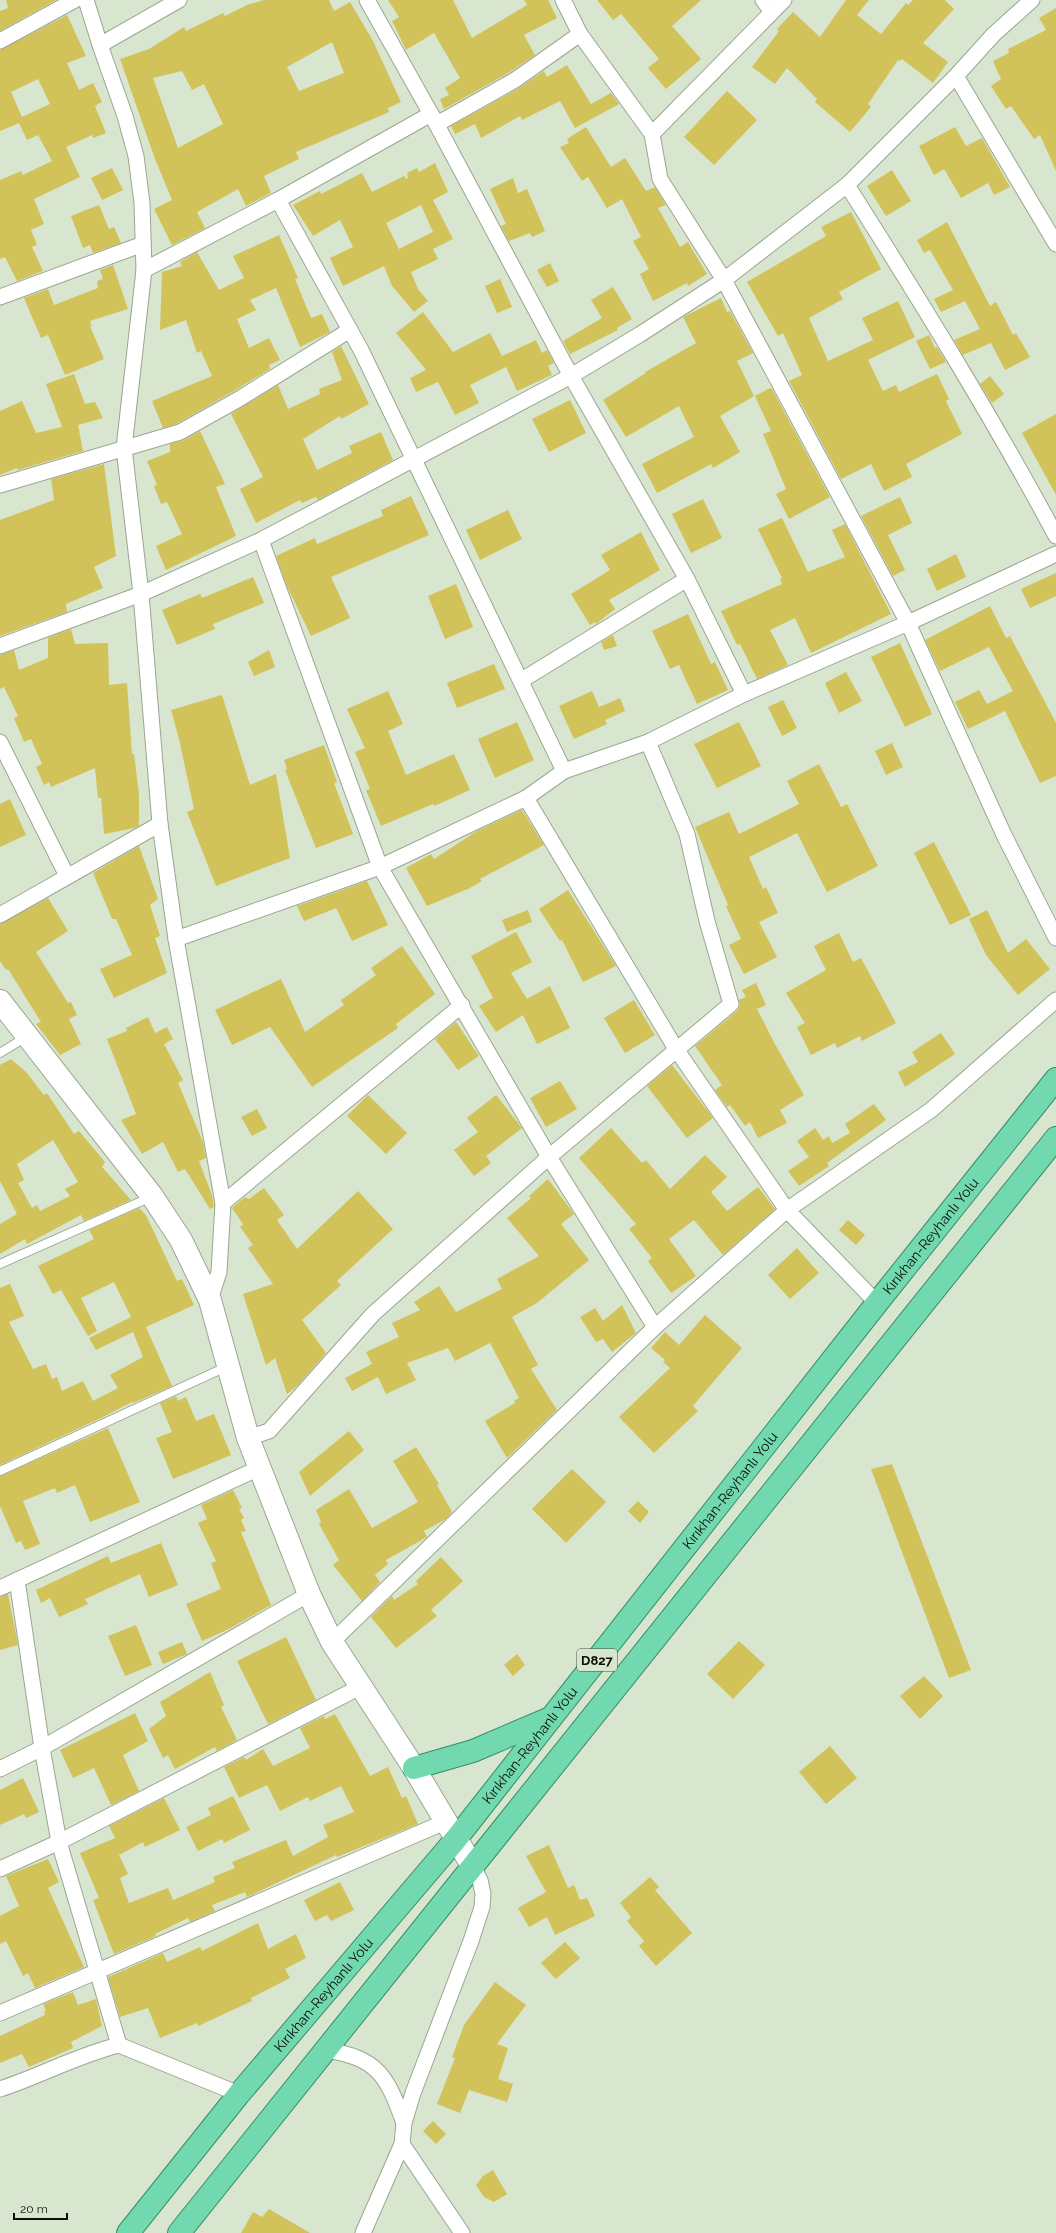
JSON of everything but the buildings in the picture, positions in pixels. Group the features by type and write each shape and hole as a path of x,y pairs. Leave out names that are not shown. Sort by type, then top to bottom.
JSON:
{"highway":[{"name":"Kırıkhan-Reyhanlı Yolu","path":"128,2233 450,1830 551,1717 877,1303 1056,1079"},
{"name":"Kırıkhan-Reyhanlı Yolu","path":"179,2233 473,1867 520,1805 1056,1138"},
{"path":"414,1768 473,1751 551,1717"}],"main road":[{"path":"0,1001 152,1196 181,1240 210,1300 248,1438 309,1594 332,1642 414,1768 473,1867"}],"street":[{"path":"0,41 75,0"},
{"path":"86,0 100,45 126,116 136,156 142,203 144,270 124,448 141,594 160,824 176,939 223,1203 219,1272 210,1300"},
{"path":"100,45 179,0"},
{"path":"367,0 431,114 571,376 687,579 744,694"},
{"path":"563,0 580,34 652,134 660,179 724,280 908,623 1001,828 1056,938"},
{"path":"763,0 772,12"},
{"path":"652,134 784,0"},
{"path":"0,646 141,594 261,540 415,460 571,376 724,280 847,185 956,76 994,34 1032,0"},
{"path":"431,114 437,124 515,80 580,34"},
{"path":"956,76 1056,244"},
{"path":"144,270 278,200 431,114"},
{"path":"847,185 939,330 1014,458 1056,536"},
{"path":"278,200 350,330 522,680 564,771"},
{"path":"0,297 143,244"},
{"path":"0,485 180,432 239,399 350,330"},
{"path":"261,540 380,867 462,1005 549,1157 655,1327"},
{"path":"176,939 380,867 526,798 564,771 648,742 744,694 908,623 1056,554"},
{"path":"522,680 687,579"},
{"path":"0,742 67,876"},
{"path":"248,1438 269,1431 373,1314 549,1157 731,1004 708,921 687,834 648,742"},
{"path":"526,798 676,1049 787,1210 877,1303"},
{"path":"0,914 160,824"},
{"path":"332,1642 655,1327 787,1210 930,1110 1056,1000"},
{"path":"223,1203 462,1005"},
{"path":"0,1588 259,1468"},
{"path":"17,1580 42,1748 59,1842 119,2045"},
{"path":"0,1769 42,1748 309,1594"},
{"path":"0,1869 59,1842 360,1687"},
{"path":"0,2013 97,1972 450,1830"},
{"path":"363,2233 402,2144 404,2122 413,2093 482,1907 483,1894 480,1880 473,1867"},
{"path":"0,2089 26,2081 103,2049 119,2045 239,2094"},
{"path":"326,2050 356,2056 381,2074 389,2084 404,2122"},
{"path":"402,2144 462,2233"}],"lane":[{"path":"0,1053 27,1037"},
{"path":"0,1264 152,1196"},
{"path":"0,1471 229,1365"}]}
